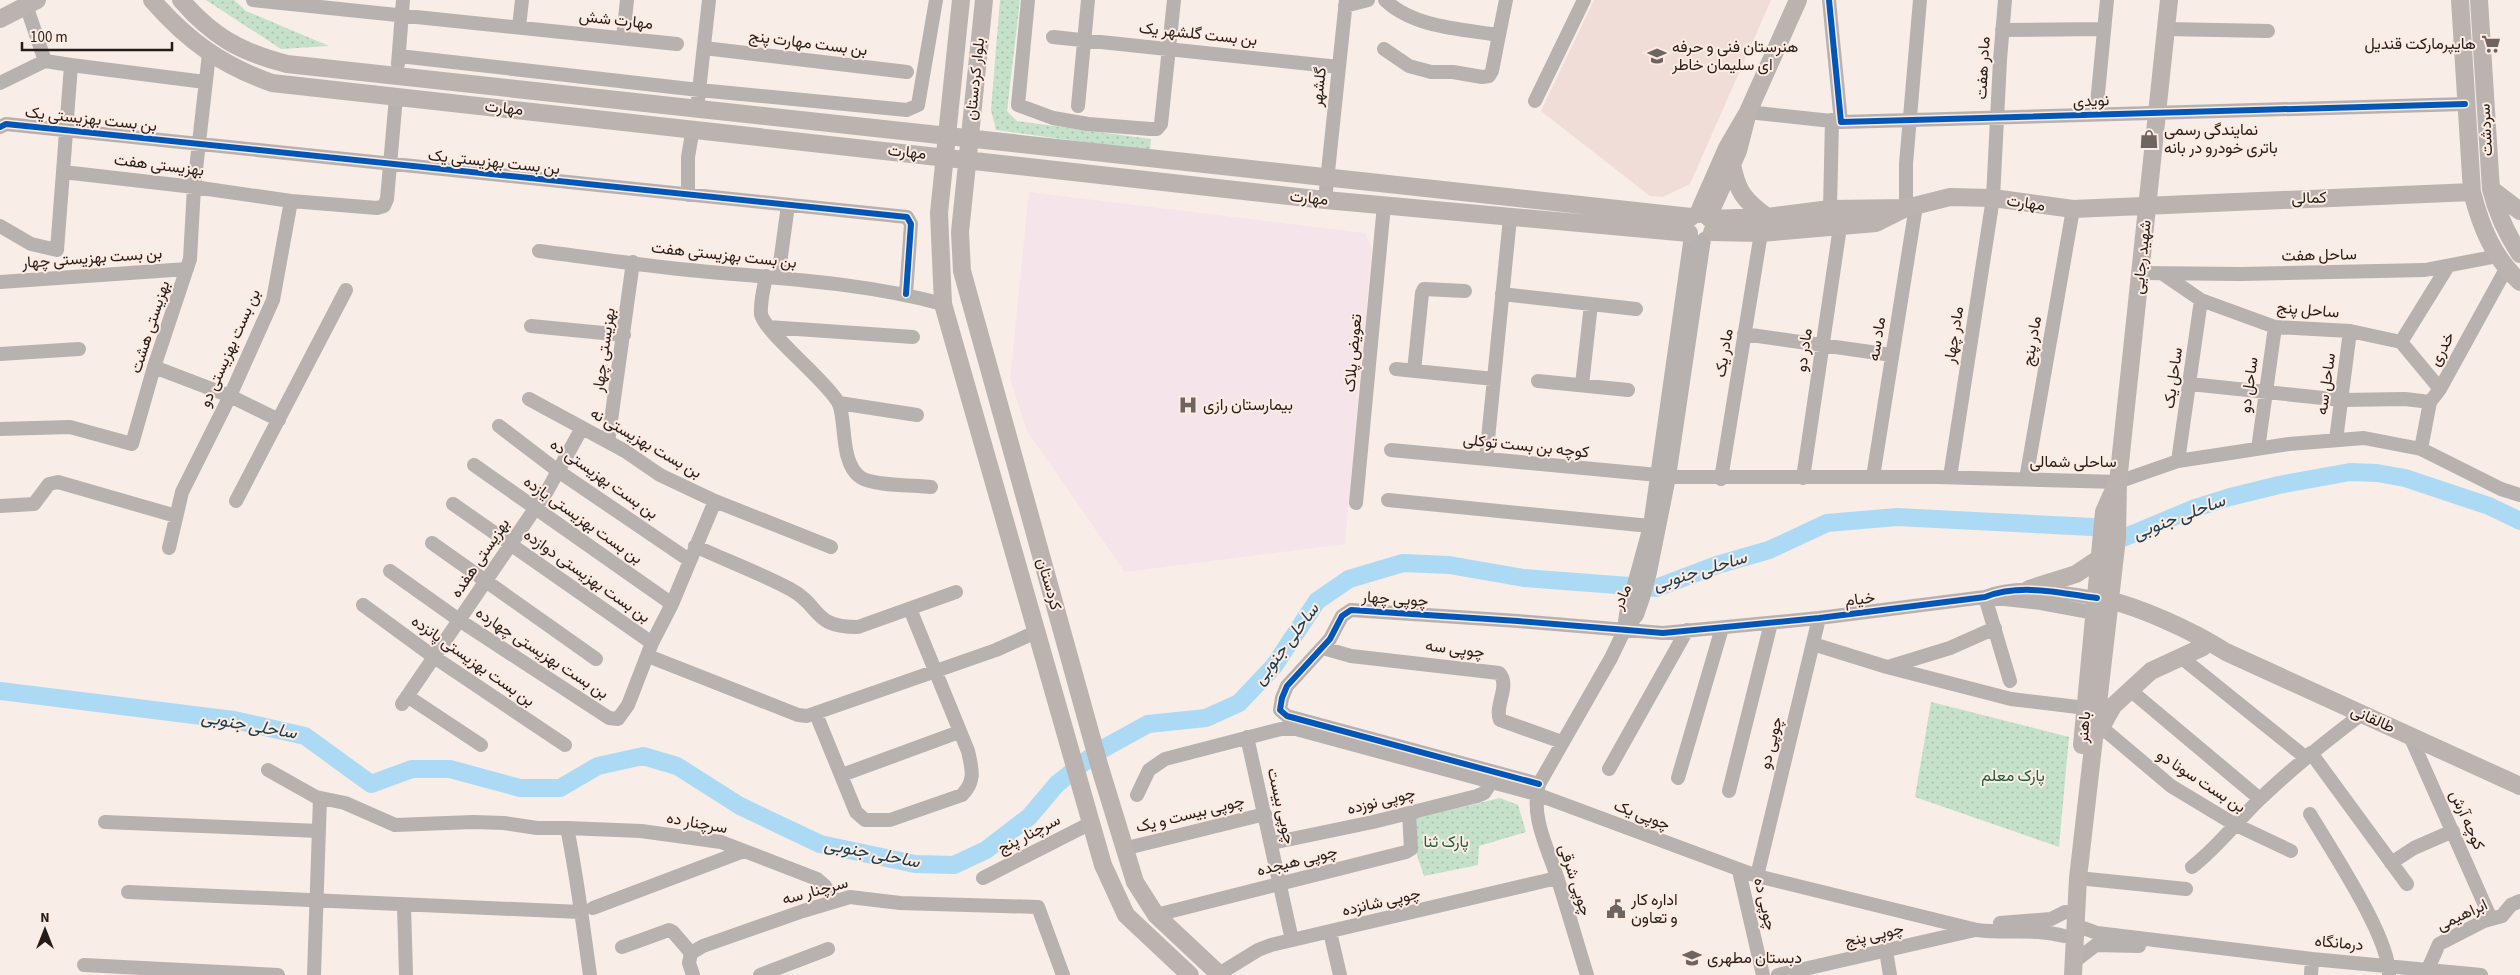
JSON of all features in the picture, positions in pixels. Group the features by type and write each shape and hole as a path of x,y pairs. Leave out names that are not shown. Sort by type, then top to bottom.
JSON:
{"main road":[{"name":"مهارت","path":"152,0 188,37 208,54 250,76 272,83 693,128 1325,200 1510,218 1700,226 1840,227 1876,223 1911,207 1950,197 1993,198 2073,209 2147,204"},
{"name":"مهارت","path":"180,0 200,22 215,34 259,57 287,64 397,78 948,134 1326,177 1700,226"},
{"name":"بلوار کردستان","path":"945,156 961,0"},
{"name":"بلوار کردستان","path":"966,159 984,0"},
{"path":"1700,226 1727,148 1748,112 1798,0"},
{"name":"شهید رجایی","path":"2107,560 2111,513 2118,482 2169,0"},
{"path":"2460,0 2472,192 2479,221 2520,282"},
{"name":"سردشت","path":"2479,0 2491,188 2498,214 2509,238 2520,254"},
{"path":"0,18 31,3"},
{"path":"396,97 397,78"},
{"path":"693,128 697,109"},
{"path":"1700,226 1732,164 1748,112"},
{"name":"کردستان","path":"945,156 939,213 944,304 1103,865 1126,915 1190,975"},
{"name":"کردستان","path":"966,159 960,232 962,271 1123,849 1135,882 1156,915 1220,974"},
{"path":"1732,164 1735,179 1747,202 1764,225"},
{"path":"2491,188 2520,211"},
{"name":"کمالی","path":"2147,204 2472,192"},
{"name":"مهارت","path":"1764,225 1830,209 1911,207"},
{"path":"2029,589 2076,574 2107,560 2127,596 2145,613"},
{"name":"باهنر","path":"2074,968 2068,924 2078,878 2094,743 2107,560"},
{"name":"باهنر","path":"2061,975 2068,924 2086,708 2103,606"},
{"name":"طالقانی","path":"2103,606 2145,613 2205,638 2226,652 2520,786"},
{"name":"طالقانی","path":"2103,606 2132,621 2203,647 2226,652"},
{"path":"2094,743 2100,726 2113,706 2151,671 2203,647"}],"street":[{"name":"مهارت شش","path":"253,0 302,3 677,44"},
{"path":"397,78 404,0"},
{"path":"518,27 522,0"},
{"path":"623,38 627,0"},
{"path":"697,109 709,0"},
{"path":"398,56 699,90 914,108 918,105 936,0"},
{"path":"1028,0 1018,105 1053,118 1150,129 1158,129 1161,124 1174,0"},
{"path":"1078,106 1088,0"},
{"path":"1346,3 1368,0"},
{"path":"1385,0 1393,8 1419,21 1500,35"},
{"path":"1384,49 1409,66 1431,72 1453,72 1482,77 1488,76 1492,72 1506,0"},
{"path":"1535,101 1584,0"},
{"path":"1828,0 1836,121 1830,209"},
{"name":"ماد سه","path":"1873,478 1892,355 1911,207 1906,164 1920,0"},
{"name":"مادر هفت","path":"1993,198 2005,0"},
{"path":"2096,114 2107,0"},
{"path":"31,3 45,61"},
{"name":"گلشهر","path":"1325,200 1346,3"},
{"path":"2002,30 2104,29"},
{"path":"2166,29 2268,31"},
{"name":"بن بست گلشهر یک","path":"1053,37 1339,67"},
{"name":"بن بست مهارت پنج","path":"704,48 907,72"},
{"name":"بهزیستی هشت","path":"0,429 70,427 132,444 154,367 187,269 208,54"},
{"path":"0,83 45,61 205,82"},
{"path":"0,226 31,244 57,250 68,130 71,65"},
{"path":"291,201 377,208 384,206 387,199 391,164 396,97"},
{"name":"نویدی","path":"1748,112 1836,121 2465,104"},
{"name":"بن بست بهزیستی یک","path":"0,127 6,124 68,130 910,219 906,294"},
{"path":"688,195 688,157 693,128"},
{"name":"بهزیستی هفت","path":"64,172 194,187 291,201"},
{"name":"مادر چهار","path":"1950,477 1993,198"},
{"name":"بن بست بهزیستی دو","path":"169,548 182,492 230,396 273,300 291,201"},
{"path":"788,205 772,277 761,303 762,316 768,327 817,374 839,403 845,444 852,469 860,478 931,487"},
{"name":"تعویض پلاک","path":"1356,503 1384,205"},
{"name":"مادر پنج","path":"2026,479 2073,209"},
{"path":"1486,459 1510,218"},
{"name":"مادر یک","path":"1721,479 1744,334 1764,225"},
{"name":"مادر","path":"1624,631 1637,615 1636,598 1645,571 1664,476 1700,226"},
{"name":"مادر دو","path":"1803,478 1840,227"},
{"name":"بن بست بهزیستی هفت","path":"539,251 678,269 772,277 906,294 944,304"},
{"name":"بهزیستی چهار","path":"608,442 633,262"},
{"name":"ساحل هفت","path":"2140,273 2415,270 2508,262"},
{"name":"خدری","path":"2421,449 2430,402 2440,389 2508,262"},
{"path":"2440,389 2400,342 2448,266"},
{"name":"بن بست بهزیستی چهار","path":"0,282 187,269"},
{"name":"ساحل پنج","path":"2163,274 2201,300 2275,326 2350,331 2400,342"},
{"path":"1414,370 1424,288 1465,291"},
{"path":"236,501 346,290"},
{"path":"1502,294 1636,309"},
{"name":"ساحل یک","path":"2178,460 2201,300"},
{"path":"1582,385 1591,304"},
{"path":"531,326 624,335"},
{"name":"ساحل دو","path":"2258,449 2275,326"},
{"path":"768,327 913,337"},
{"name":"ساحل سه","path":"2336,440 2350,331"},
{"path":"1744,334 1892,355"},
{"path":"0,354 79,349"},
{"path":"154,367 230,396 279,420"},
{"path":"1396,368 1494,379"},
{"path":"1538,380 1628,390"},
{"path":"2190,384 2342,400 2405,399 2430,402"},
{"name":"بن بست بهزیستی نه","path":"529,400 608,442 660,475 715,501 830,547"},
{"path":"839,403 917,415"},
{"name":"بن بست بهزیستی ده","path":"499,426 558,470 689,560"},
{"name":"بهزیستی هفده","path":"481,744 404,700 536,508 582,428"},
{"name":"ساحلی شمالی","path":"1664,476 1721,479 1950,477 2118,482 2178,460 2258,449 2364,438 2421,449 2501,489 2520,495"},
{"name":"کوچه بن بست توکلی","path":"1391,450 1664,476"},
{"name":"بن بست بهزیستی یازده","path":"474,465 672,604"},
{"name":"مادر","path":"1645,571 1650,526 1664,476"},
{"path":"0,506 34,504 49,484 58,482 176,516"},
{"path":"1388,500 1650,526"},
{"path":"650,649 672,604 715,501"},
{"name":"بن بست بهزیستی دوازده","path":"453,504 511,544 650,649 798,715 816,714"},
{"path":"432,543 596,659"},
{"path":"695,546 800,595 822,620 840,627 858,628 956,592"},
{"name":"بن بست بهزیستی چهارده","path":"390,572 459,620 613,720 620,718 625,712 650,649"},
{"name":"خیام","path":"1985,597 2003,590 2029,589 2103,606"},
{"path":"1985,597 2010,681"},
{"name":"خیام","path":"1624,631 1663,633 1722,628 1985,597 2041,603 2103,606"},
{"name":"بن بست بهزیستی پانزده","path":"363,605 434,657 565,745"},
{"path":"910,609 936,671 959,732 968,751 973,775 970,786 962,794 890,820 865,820 856,812 816,714 936,671 996,650 1036,632"},
{"name":"چوپی چهار","path":"1538,789 1283,714 1280,705 1287,686 1323,648 1342,616 1351,610 1518,621 1624,631"},
{"name":"چوپی دو","path":"1757,876 1819,618"},
{"path":"1729,791 1771,623"},
{"path":"1678,778 1722,628"},
{"path":"1888,667 1950,648 1995,628"},
{"path":"1609,769 1687,630"},
{"path":"1538,789 1624,631"},
{"path":"1813,644 1888,667 2011,699 2086,708"},
{"name":"چوپی سه","path":"1323,648 1351,656 1499,673 1503,682 1498,713 1500,720 1562,742"},
{"path":"2182,658 2308,755 2407,884"},
{"path":"2130,690 2260,799"},
{"path":"2192,867 2215,848 2234,824 2308,755 2362,714"},
{"name":"بن بست سونا دو","path":"2100,726 2171,786 2234,824 2291,851"},
{"name":"چوپی یک","path":"1247,737 1281,729 1296,729 1492,781 1538,789 1739,871 1977,930 1994,932 2044,930 2068,924"},
{"path":"842,775 959,732"},
{"name":"کوچه آرش","path":"2410,736 2492,919"},
{"path":"1137,795 1149,770 1158,762 1247,737"},
{"name":"چوپی بیست","path":"1247,737 1272,842 1292,940"},
{"name":"سرچنار ده","path":"268,770 320,798 345,803 395,825 473,822 504,823 537,828 641,831 712,841 817,879 825,886 834,901"},
{"name":"چوپی نوزده","path":"1272,842 1409,813 1477,796 1484,793 1492,781"},
{"name":"چوپی شرقی","path":"1538,789 1536,810 1542,836 1587,975"},
{"path":"314,975 320,798"},
{"name":"چوپی هیجده","path":"1156,915 1398,854 1411,849 1409,813"},
{"name":"چوپی بیست و یک","path":"1123,849 1265,814"},
{"path":"2310,814 2378,932 2389,970"},
{"path":"105,822 319,831"},
{"name":"سرچنار پنج","path":"983,878 1091,823"},
{"path":"567,828 587,910 590,975"},
{"path":"2391,863 2414,848 2453,831"},
{"path":"128,892 404,905 587,910 744,852"},
{"name":"چوپی ده","path":"1739,871 1763,975"},
{"name":"چوپی شانزده","path":"1220,974 1258,950 1292,940 1557,878"},
{"path":"2078,878 2186,889"},
{"name":"سرچنار سه","path":"691,953 754,927 834,901 859,897 900,903 1038,908 1063,975"},
{"name":"ابراهیمی","path":"2428,969 2439,944 2462,931 2502,916 2511,906 2520,901"},
{"path":"404,905 406,975"},
{"path":"1977,930 1993,923 2051,919 2068,924"},
{"name":"درمانگاه","path":"2068,924 2097,933 2389,970 2428,969 2481,975"},
{"path":"622,947 669,930 673,932 691,953 689,963 693,975"},
{"name":"چوپی پنج","path":"1778,975 1821,970 1886,951 1977,930"},
{"path":"1330,932 1340,975"},
{"name":"درمانگاه","path":"2074,968 2096,946 2107,944 2162,948 2195,944"},
{"path":"760,975 828,950"},
{"path":"1886,951 1890,975"},
{"path":"2311,975 2312,959"},
{"path":"111,975 84,965 278,975"}],"shaded area":[{"name":"هنرستان فنی و حرفه ای سلیمان خاطر","path":"1594,0 1771,0 1690,184 1663,197 1650,196 1541,111"},
{"name":"بیمارستان رازی","path":"1029,192 1365,233 1372,248 1345,544 1125,572 1027,431 1010,379"}],"green space":[{"path":"206,0 234,0 246,11 329,46 281,49"},
{"path":"1000,0 1020,0 1007,111 1017,121 1151,139 1150,151 996,130 991,110"},
{"name":"پارک معلم","path":"1931,702 2069,737 2059,847 1915,797"},
{"name":"پارک ثنا","path":"1500,798 1518,805 1526,832 1479,846 1478,865 1424,876 1417,855 1413,819"}],"waterway":[{"name":"ساحلی جنوبی","path":"0,691 234,720 305,736 371,784 412,769 450,769 520,788 560,788 598,766 643,756 677,766 740,806 820,844 915,864 954,865 986,850 1029,817 1057,784 1097,752 1148,724 1206,718 1239,703 1274,666 1317,601 1349,579 1403,563 1449,565 1524,578 1656,588 1717,565 1769,550 1827,523 1897,517 2093,527 2123,538 2195,508 2230,497 2279,485 2350,472 2377,473 2405,478 2489,506 2520,521"}],"cycle path":[{"path":"1829,0 1841,122 2465,104"},
{"path":"0,127 6,124 907,217 911,224 906,294"},
{"path":"1539,784 1287,716 1280,710 1282,698 1287,686 1330,639 1342,616 1351,610 1663,633 1819,618 1985,597 2012,591 2041,590 2097,598"}],"place":[{"name":"هایپرمارکت قندیل","path":"2491,44"},
{"name":"هنرستان فنی و حرفه ای سلیمان خاطر","path":"1657,56"},
{"name":"نمایندگی رسمی باتری خودرو در بانه","path":"2149,139"},
{"name":"بیمارستان رازی","path":"1188,405"},
{"name":"اداره کار و تعاون","path":"1616,909"},
{"name":"دبستان مطهری","path":"1692,958"}]}
